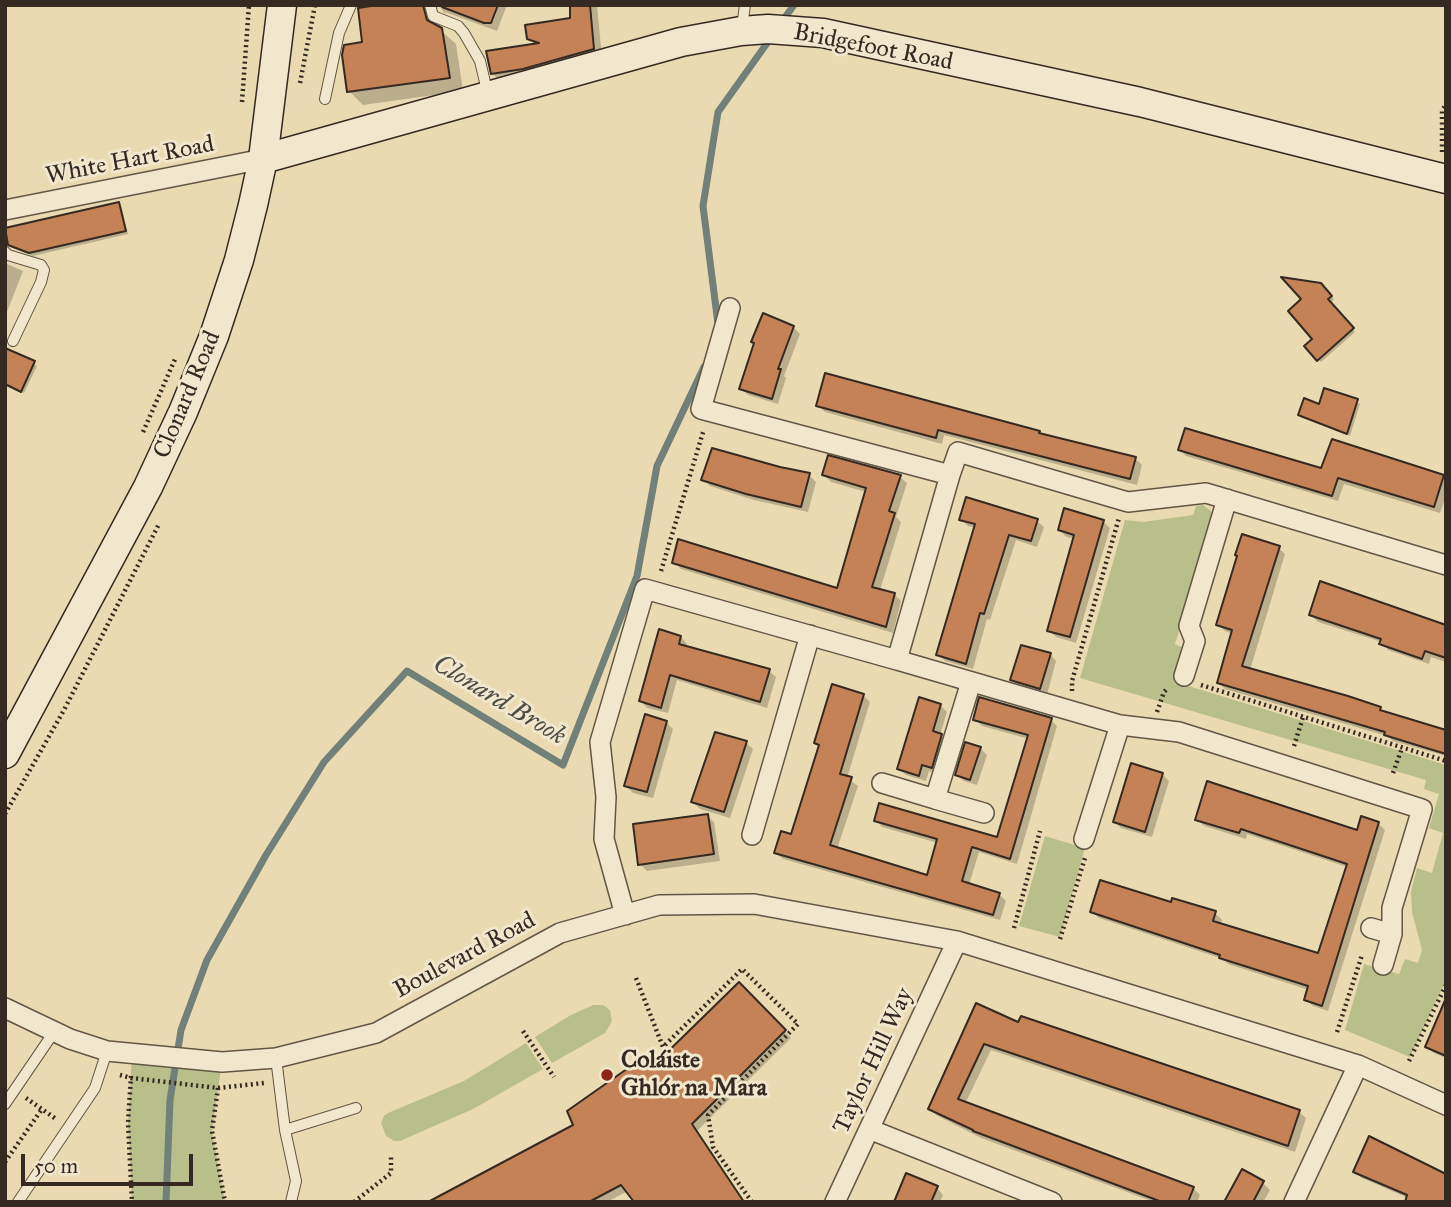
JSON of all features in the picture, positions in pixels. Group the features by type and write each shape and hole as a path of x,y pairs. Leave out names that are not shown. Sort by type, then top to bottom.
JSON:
{"street":[{"name":"Clonard Road","path":"5,754 117,547 183,412 214,335 239,260 262,159 282,5"},
{"name":"Bridgefoot Road","path":"262,159 681,42 743,18 768,29 823,33 1140,102 1441,178"},
{"name":"White Hart Road","path":"5,209 262,159"},
{"path":"730,308 701,409 950,475"},
{"path":"897,660 958,453 1128,502 1196,493 1227,499 1446,565"},
{"path":"1181,681 1195,641 1189,626 1227,499"},
{"path":"625,915 604,838 606,797 600,742 645,589 1120,725 1178,732 1422,809 1392,908 1392,934 1383,965"},
{"path":"752,835 810,635"},
{"path":"935,799 971,682"},
{"path":"1085,848 1120,725"},
{"path":"882,783 984,813"},
{"name":"Boulevard Road","path":"5,1008 54,1032 107,1051 213,1062 276,1058 376,1033 560,933 659,905 754,904 957,940 1358,1065 1446,1105"},
{"path":"1371,928 1392,934"},
{"name":"Taylor Hill Way","path":"835,1202 957,940"},
{"path":"1294,1202 1358,1065"},
{"path":"869,1129 1052,1202"}],"lane":[{"path":"325,99 339,33 351,5"},
{"path":"430,5 433,16 458,26 464,33 480,61 488,98"},
{"path":"5,251 8,255 41,265 44,270 13,341"},
{"path":"5,1104 54,1032"},
{"path":"18,1202 95,1088 107,1051"},
{"path":"276,1058 285,1130 296,1181 291,1202"},
{"path":"285,1130 356,1108"}],"path":[{"path":"242,110 249,5"},
{"path":"1441,178 1443,110 1446,105"},
{"path":"140,440 178,352"},
{"path":"661,571 709,411"},
{"path":"1074,712 1077,702 1070,687 1120,514"},
{"path":"1151,729 1164,692 1181,681 1446,761"},
{"path":"1294,746 1303,717"},
{"path":"1393,773 1402,748"},
{"path":"1014,928 1040,831"},
{"path":"1060,939 1085,848"},
{"path":"1337,1032 1371,928"},
{"path":"636,978 663,1047 742,969 798,1024 708,1115 713,1147 752,1202"},
{"path":"1409,1062 1446,985"},
{"path":"523,1031 554,1077"},
{"path":"132,1054 128,1123 132,1202"},
{"path":"213,1062 218,1087 212,1130 225,1202"},
{"path":"155,1080 218,1087 279,1082"},
{"path":"14,1090 68,1127"},
{"path":"5,1162 42,1109"},
{"path":"354,1202 391,1173 391,1155"}],"green space":[{"path":"1203,505 1211,511 1212,520 1175,644 1183,648 1182,684 1446,765 1446,980 1410,1057 1345,1030 1364,964 1399,974 1405,959 1418,963 1422,950 1412,912 1411,892 1417,868 1432,873 1443,833 1429,828 1439,794 1424,789 1426,780 1080,678 1125,520 1143,522 1193,515 1196,506"},
{"path":"1045,836 1085,848 1060,937 1019,926"},
{"path":"593,1005 603,1005 610,1010 612,1021 605,1033 552,1063 535,1037"},
{"path":"526,1043 543,1069 473,1109 400,1141 386,1136 381,1123 388,1113 464,1081"},
{"path":"132,1054 222,1062 212,1131 225,1202 132,1202 128,1123"}],"building":[{"path":"423,5 427,20 442,28 450,78 347,92 342,55 344,45 362,42 358,8"},
{"path":"442,5 498,5 491,23 484,23"},
{"path":"570,5 590,5 594,49 523,69 491,74 486,51 539,43 527,39 525,25 570,18"},
{"path":"119,202 126,231 29,253 8,245 5,228"},
{"path":"1281,277 1321,283 1332,296 1328,299 1354,328 1317,361 1304,346 1312,339 1288,311 1301,299"},
{"path":"763,313 794,326 778,369 781,369 772,399 739,389 754,343 751,342"},
{"path":"5,348 35,361 21,392 5,384"},
{"path":"825,373 1040,431 1039,433 1136,457 1130,479 938,430 936,438 816,406"},
{"path":"1324,388 1358,399 1347,434 1298,415 1304,398 1319,404"},
{"path":"1185,428 1321,468 1332,439 1444,475 1434,507 1338,478 1332,496 1178,450"},
{"path":"712,448 810,473 801,507 701,480"},
{"path":"828,455 901,475 889,511 895,513 872,587 895,593 886,627 672,563 678,539 837,588 866,488 822,475"},
{"path":"966,497 1038,519 1031,541 1009,535 984,614 980,613 966,664 936,655 975,524 959,520"},
{"path":"1064,508 1104,520 1070,637 1047,631 1074,535 1058,530"},
{"path":"1242,534 1280,546 1242,666 1348,696 1381,707 1380,710 1446,730 1446,754 1384,735 1385,732 1217,683 1232,630 1216,625"},
{"path":"1320,581 1446,625 1446,658 1425,651 1422,659 1379,644 1381,639 1309,615"},
{"path":"659,629 681,636 679,644 770,669 760,702 670,675 661,708 639,701"},
{"path":"1021,645 1051,653 1040,689 1010,680"},
{"path":"832,684 864,694 840,774 852,777 830,845 927,875 937,839 874,821 879,803 997,837 1028,735 973,720 979,697 1052,718 1010,859 972,847 962,881 1000,893 993,915 774,853 781,831 791,834 819,745 814,743"},
{"path":"919,697 941,704 933,731 942,734 932,768 922,765 919,776 897,769"},
{"path":"645,714 667,721 647,792 624,786"},
{"path":"715,732 747,741 724,812 691,802"},
{"path":"965,742 981,747 970,780 955,775"},
{"path":"1131,763 1163,773 1145,832 1113,822"},
{"path":"1207,781 1357,830 1361,816 1379,822 1322,1006 1304,1000 1308,986 1090,912 1100,880 1171,902 1172,898 1216,911 1213,921 1318,953 1347,864 1241,829 1239,833 1195,820"},
{"path":"708,814 714,854 638,865 633,824"},
{"path":"739,982 786,1030 692,1124 744,1202 634,1202 621,1185 589,1202 428,1202 573,1125 567,1111 641,1059 651,1068"},
{"path":"1446,998 1446,1056 1425,1047"},
{"path":"976,1003 1018,1022 1021,1016 1300,1110 1288,1146 984,1044 958,1099 1194,1187 1188,1202 1162,1202 973,1131 928,1109"},
{"path":"1369,1136 1446,1174 1446,1202 1405,1202 1407,1195 1353,1172"},
{"path":"1242,1169 1264,1181 1253,1202 1224,1202"},
{"path":"906,1173 938,1186 931,1202 894,1202"}],"waterway":[{"name":"Clonard Brook","path":"783,20 794,5"},
{"name":"Clonard Brook","path":"718,324 703,206 718,112 770,39"},
{"name":"Clonard Brook","path":"166,1202 170,1100 181,1030 207,960 266,855 324,762 407,671 563,765 637,576 657,466 704,367"}],"place":[{"name":"Coláiste Ghlór na Mara","path":"607,1075"}]}
